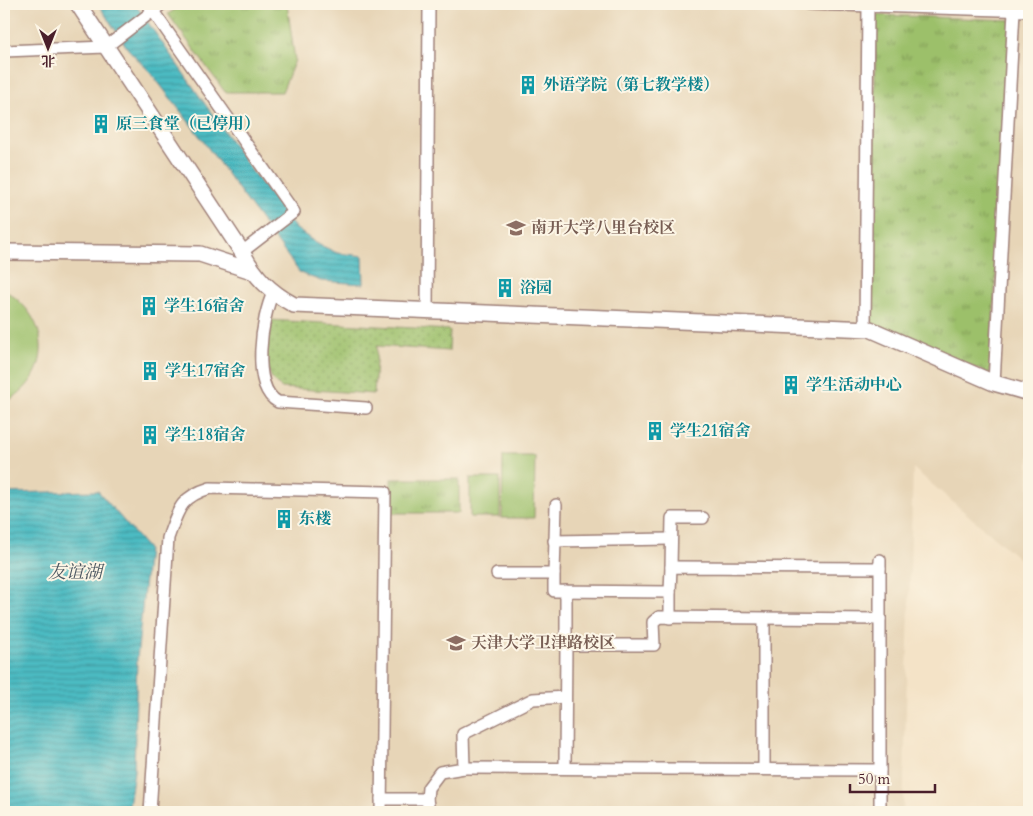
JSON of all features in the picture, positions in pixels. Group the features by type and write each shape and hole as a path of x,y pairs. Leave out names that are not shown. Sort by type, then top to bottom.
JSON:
{"street":[{"path":"78,4 242,252 252,272 272,293 294,305 865,329 897,341 994,384 1029,392"},
{"path":"427,311 430,4"},
{"path":"808,4 909,5 1029,11"},
{"path":"4,51 106,47 154,6 294,212 242,252"},
{"path":"865,329 868,6"},
{"path":"994,384 1014,11"},
{"path":"4,252 200,254 252,272"},
{"path":"272,293 267,306 262,342 262,375 268,394 278,402 366,408"},
{"path":"150,812 168,538 182,504 198,492 210,488 385,492 381,812"},
{"path":"556,505 554,592 670,592"},
{"path":"670,618 670,539 672,518 703,518"},
{"path":"554,541 670,539"},
{"path":"671,567 880,564 880,812"},
{"path":"497,574 554,574"},
{"path":"565,764 566,592"},
{"path":"566,645 654,645 653,622 659,617 880,620"},
{"path":"764,618 764,770"},
{"path":"464,768 463,734 533,699 565,697"},
{"path":"429,812 428,788 440,772 464,768 880,770"},
{"path":"382,800 427,800"}],"shaded area":[{"name":"南开大学八里台校区","path":"4,4 1029,4 1029,567 913,468 903,812 4,812"}],"green space":[{"path":"184,4 287,4 295,60 282,92 225,92 168,14"},
{"path":"876,15 1011,20 990,374 871,326"},
{"path":"4,290 20,302 31,316 39,331 41,347 39,363 32,378 21,392 4,403"},
{"path":"269,320 450,330 449,351 377,346 374,394 282,388 270,375 266,357"},
{"path":"503,456 535,456 534,518 502,518"},
{"path":"470,478 500,478 500,517 470,517"},
{"path":"391,479 459,479 459,513 391,513"}],"water":[{"path":"98,4 135,4 252,171 295,228 316,243 337,253 363,256 364,284 321,281 300,273 192,126 151,73 128,49"},
{"name":"友谊湖","path":"98,491 148,549 137,659 134,771 128,812 4,812 4,493"}],"place":[{"name":"外语学院（第七教学楼）","path":"528,85"},
{"name":"原三食堂（已停用）","path":"101,124"},
{"name":"南开大学八里台校区","path":"516,228"},
{"name":"浴园","path":"505,288"},
{"name":"学生16宿舍","path":"149,306"},
{"name":"学生17宿舍","path":"150,371"},
{"name":"学生活动中心","path":"791,385"},
{"name":"学生21宿舍","path":"655,431"},
{"name":"学生18宿舍","path":"150,435"},
{"name":"东楼","path":"284,519"},
{"name":"天津大学卫津路校区","path":"456,643"}]}
